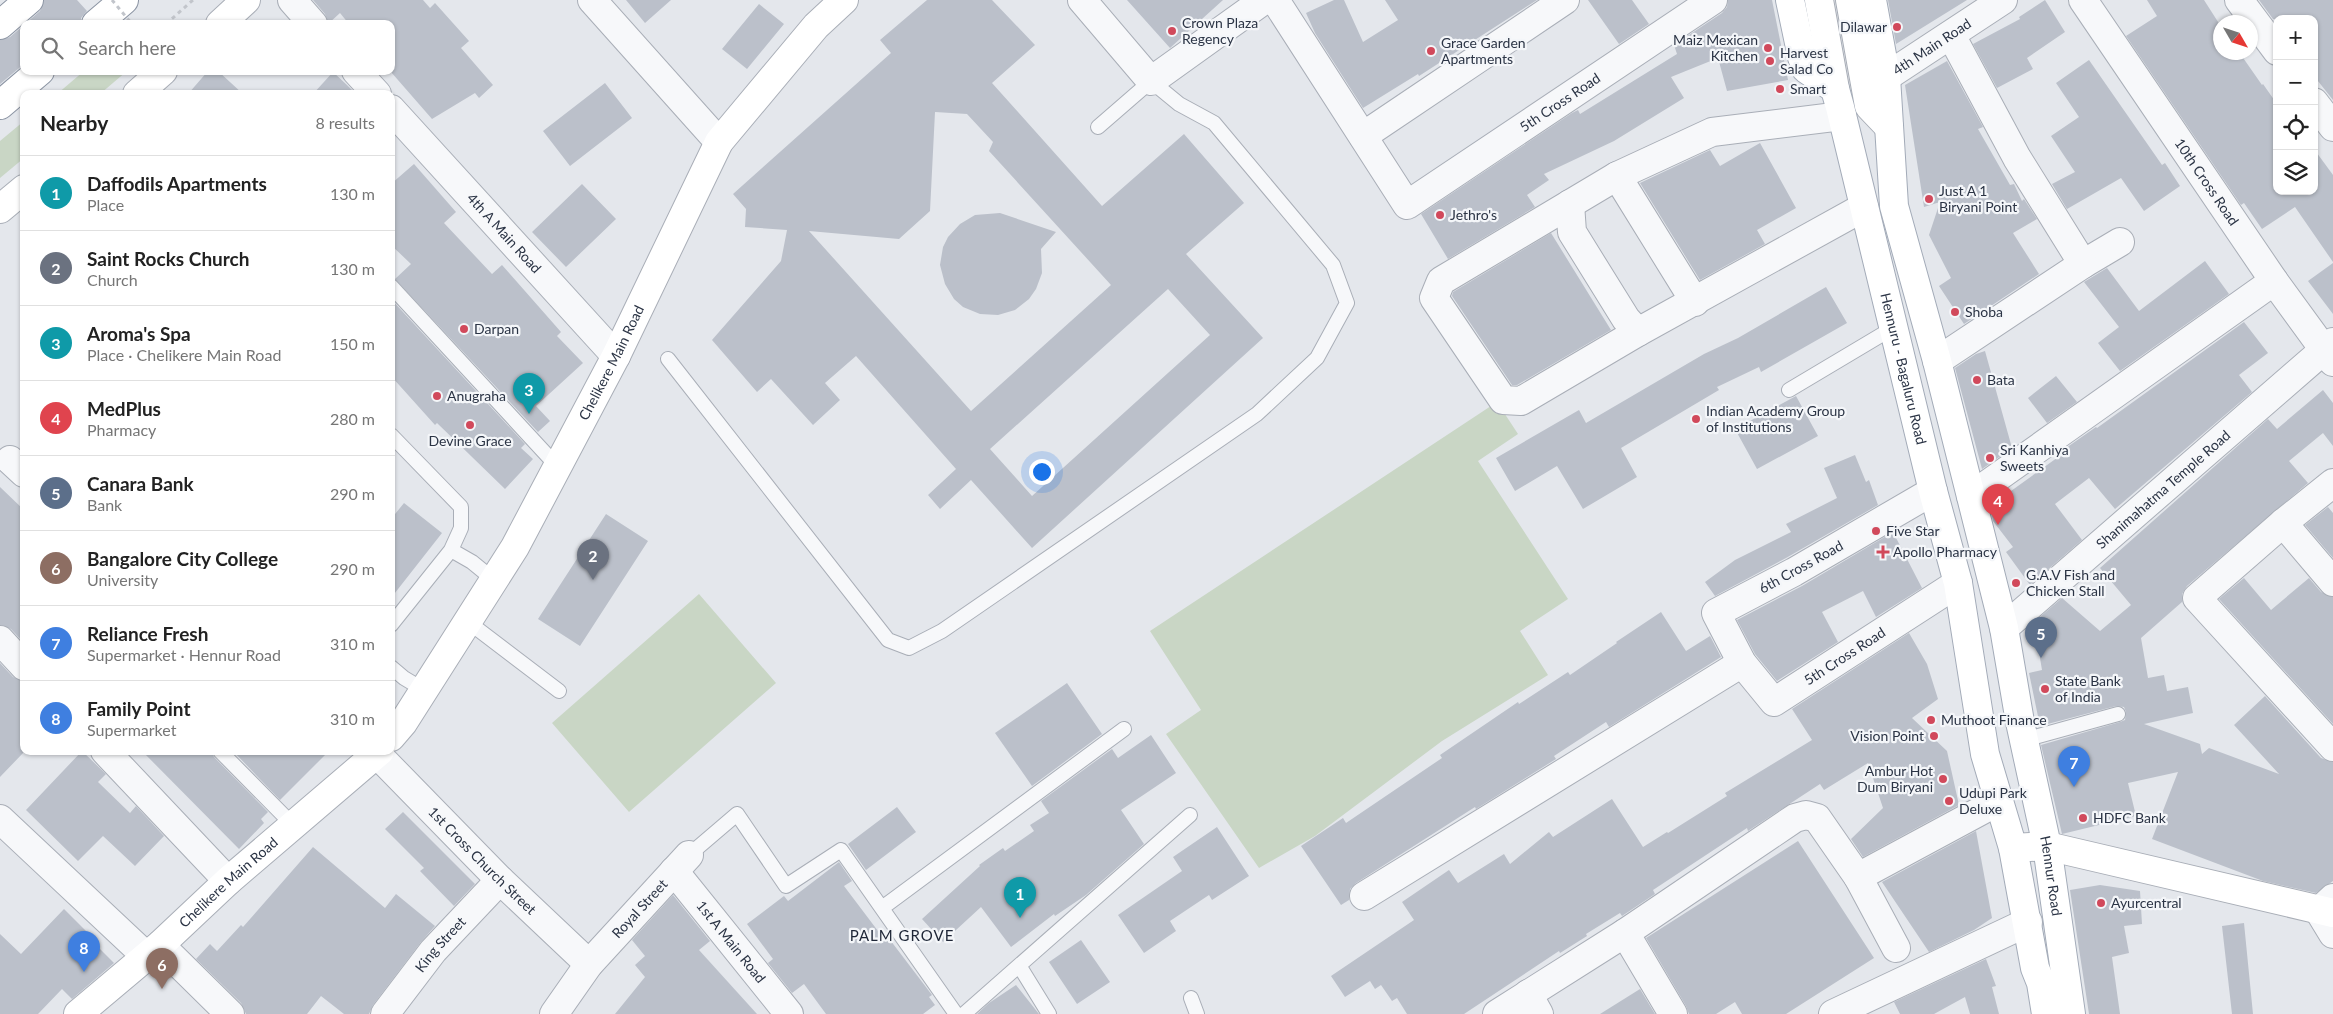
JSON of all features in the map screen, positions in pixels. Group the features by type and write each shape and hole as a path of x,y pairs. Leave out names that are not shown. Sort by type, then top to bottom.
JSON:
{"main road":[{"path":"0,25 30,0"},
{"path":"101,20 124,0"},
{"path":"224,20 246,0"},
{"name":"Chelikere Main Road","path":"395,729 424,690 515,547 616,356 719,142 816,26 844,0"},
{"path":"1790,0 1806,69 1835,89"},
{"name":"Hennuru - Bagaluru Road","path":"1819,0 1835,89 1958,583 1985,754 2013,848"},
{"path":"1872,0 1886,77 1894,206 1937,360 2004,628 2024,740"},
{"path":"1852,10 1869,106 1889,127"},
{"path":"0,105 35,75"},
{"path":"142,90 158,75"},
{"path":"0,209 20,192"},
{"name":"Hennur Road","path":"2024,740 2047,846 2071,1014"},
{"name":"Chelikere Main Road","path":"78,1014 373,755"},
{"path":"2046,1014 2035,968 2013,848 2047,846 2328,907"}],"street":[{"path":"292,0 310,20"},
{"path":"1082,0 1151,81 1264,0"},
{"path":"1275,0 1363,136 1565,0"},
{"name":"5th Cross Road","path":"1363,136 1407,205 1713,0"},
{"name":"4th Main Road","path":"1886,77 2004,0"},
{"name":"10th Cross Road","path":"2083,0 2274,280 2330,352"},
{"path":"2239,0 2273,46"},
{"path":"598,2 719,142"},
{"path":"1951,35 2017,158 2083,264"},
{"path":"360,75 373,90"},
{"path":"2316,105 2333,127"},
{"name":"4th A Main Road","path":"395,113 616,356"},
{"path":"1842,116 1712,132 1617,176 1570,204 1441,282 1434,298 1503,400 1521,401 1638,332 1864,207"},
{"path":"1617,176 1695,302"},
{"path":"1570,204 1572,232 1626,319 1638,332"},
{"path":"1937,360 2083,264 2120,242"},
{"path":"1971,496 2274,280"},
{"name":"Shanimahatma Temple Road","path":"2004,628 2330,352"},
{"path":"2333,483 2282,523 2197,598 2333,747"},
{"name":"6th Cross Road","path":"1742,663 1716,613 1794,572 1934,492"},
{"path":"2282,523 2333,582"},
{"name":"5th Cross Road","path":"1742,663 1774,702 1958,583"},
{"path":"0,640 20,662"},
{"path":"1364,896 1742,663"},
{"path":"109,755 228,881"},
{"name":"1st Cross Church Street","path":"385,755 500,880 589,964"},
{"path":"1858,877 1999,802"},
{"path":"1497,1014 1534,1004 1625,933 1795,818 1806,815 1817,818 1858,877 1896,948"},
{"path":"0,819 230,1014"},
{"name":"Royal Street","path":"554,1014 589,964 681,863"},
{"name":"1st A Main Road","path":"681,863 789,1014"},
{"name":"King Street","path":"386,1014 433,951 500,880"},
{"path":"2328,907 2333,934"},
{"path":"1834,1014 2028,922"},
{"path":"1625,933 1673,1014"}],"lane":[{"path":"668,359 888,640 908,648 942,630 1257,414 1317,358 1347,303 1333,265 1214,123 1179,104 1151,81 1098,127"},
{"path":"395,290 557,466"},
{"path":"1789,390 1894,328"},
{"path":"395,439 461,507 461,528 451,550 395,620"},
{"path":"451,550 472,562 494,580"},
{"path":"468,621 559,690"},
{"path":"395,670 424,690"},
{"path":"2024,740 2118,714"},
{"path":"956,1014 882,908 1124,729"},
{"path":"224,755 294,826"},
{"name":"Royal Street","path":"681,863 737,814 786,886 841,850 882,908"},
{"path":"964,1014 1020,967 1190,815"},
{"path":"1020,967 1049,1014"},
{"path":"1191,998 1197,1014"}],"path":[{"path":"112,0 129,20"},
{"path":"170,20 192,0"}],"green space":[{"path":"79,75 122,75 105,90 62,90"},
{"path":"20,124 20,161 0,178 0,141"},
{"path":"1497,402 1518,434 1478,461 1568,599 1520,631 1548,675 1442,741 1315,836 1259,868 1166,734 1201,710 1150,631"},
{"path":"699,594 776,683 629,812 552,723"}],"building":[{"path":"44,0 77,0 87,11 81,20 30,20 40,11"},
{"path":"313,0 423,0 430,8 435,3 469,41 461,48 493,85 479,98 475,93 432,119 394,75 395,20 346,20 340,13 332,20 327,20 325,14"},
{"path":"626,0 671,0 645,23"},
{"path":"927,0 992,0 1035,45 992,83 1102,206 1184,134 1244,203 1186,254 1263,338 1032,548 971,480 940,509 928,495 956,469 856,356 825,383 840,400 813,425 771,379 757,392 712,340 781,261 787,230 745,227 746,209 733,194 891,53 880,40","holes":["935,112 967,114 993,142 989,151 1111,285 971,411 809,231 899,239 930,211","1168,289 1210,335 1032,496 990,449"]},
{"name":"Crown Plaza Regency","path":"1127,0 1223,0 1170,48"},
{"path":"1334,0 1344,0 1363,42 1398,20 1385,0 1537,0 1419,76 1418,74 1363,108 1315,33 1306,13"},
{"path":"1588,0 1632,0 1649,24 1619,44"},
{"path":"1728,0 1772,0 1788,80 1727,91 1718,58 1671,77 1684,98 1614,141 1544,174 1549,180 1527,195 1535,207 1448,259 1421,214 1572,113 1578,110 1580,114 1677,54 1674,45 1722,13 1727,7"},
{"path":"1888,0 1967,0 1896,44"},
{"path":"2045,0 2065,32 2027,58 2033,69 1997,88 1973,44 2020,19 2019,17"},
{"path":"2147,0 2204,0 2214,15 2213,60 2245,60 2273,98 2273,195 2318,195 2318,154 2333,175 2333,262 2295,207 2262,229 2244,203 2241,205 2126,36 2157,16"},
{"path":"2259,0 2333,0 2333,100 2318,81 2318,15 2273,15 2273,19"},
{"path":"759,4 784,24 747,69 722,49"},
{"path":"20,28 20,67 0,84 0,40 10,37"},
{"path":"2089,60 2162,165 2165,163 2180,186 2144,211 2121,178 2067,209 2052,184 2075,172 2051,136 2079,117 2056,83"},
{"path":"1947,61 1983,127 1978,129 2010,185 2014,184 2022,201 2024,199 2037,219 2013,233 2039,274 1964,324 1939,286 1951,278 1929,235 1940,202 1924,207 1905,85"},
{"path":"205,75 222,75 239,90 191,90"},
{"path":"330,75 336,75 352,90 317,90"},
{"path":"605,83 632,118 570,166 543,131"},
{"path":"1760,143 1796,208 1757,230 1765,244 1700,280 1640,183 1710,150 1720,166"},
{"path":"414,164 456,212 444,223 492,274 502,265 561,332 557,336 583,363 536,406 550,421 538,432 395,279 411,264 395,249 395,181"},
{"path":"582,184 616,219 566,267 532,232"},
{"path":"1000,213 1056,232 1041,249 1042,273 1036,289 1029,299 1015,310 998,315 980,314 963,307 954,299 945,284 940,265 943,247 948,237 960,224 975,215"},
{"path":"1551,233 1611,330 1517,385 1512,385 1452,296 1453,292"},
{"path":"2205,261 2229,294 2120,371 2098,343 2119,327 2084,282 2107,268 2139,311"},
{"path":"2333,263 2333,314 2308,281"},
{"path":"1826,287 1847,323 1761,372 1759,367 1717,387 1719,390 1621,448 1637,477 1583,509 1557,466 1515,491 1496,458 1579,410 1586,423 1704,354 1738,338"},
{"path":"395,303 525,444 521,448 533,459 505,489 437,423 435,425 395,380"},
{"path":"2244,322 2268,353 2239,375 2252,392 2115,509 2089,478 2055,504 2082,540 2030,585 2006,552 2013,547 1993,521 1990,506 2068,450 2066,448 2097,428"},
{"path":"1985,351 2012,448 1982,469 1955,368 1976,354"},
{"path":"2056,376 2077,402 2047,423 2028,398"},
{"path":"2323,390 2333,403 2333,446 2323,433 2289,461 2308,483 2187,586 2182,594 2182,602 2141,638 2148,678 2164,675 2167,691 2188,687 2193,713 2144,724 2200,744 2202,754 2209,748 2279,774 2234,725 2265,696 2321,758 2333,762 2333,881 2316,893 2263,881 2152,839 2178,772 2128,783 2136,816 2062,834 2041,745 2120,722 2125,720 2126,712 2124,707 2116,706 2040,726 2029,673 2042,670 2034,622 2062,598 2100,631 2131,605 2100,568 2268,419 2277,429"},
{"path":"1796,396 1818,436 1757,469 1735,429"},
{"path":"1855,455 1866,482 1869,480 1878,505 1715,596 1705,582 1735,560 1791,532 1786,524 1837,498 1824,468"},
{"path":"0,487 20,506 20,639 11,629 0,625"},
{"path":"404,503 442,533 395,593 395,514"},
{"path":"2328,507 2333,513 2333,558 2305,525"},
{"path":"606,514 648,541 580,646 538,619"},
{"path":"1893,532 1922,588 1876,617 1863,591 1822,612 1838,642 1777,681 1755,654 1737,620 1802,586"},
{"path":"2244,578 2271,610 2309,578 2321,592 2333,597 2333,724 2219,599"},
{"path":"1661,612 1686,651 1710,636 1721,657 1609,727 1606,722 1554,756 1556,759 1476,809 1475,807 1356,883 1350,889 1349,900 1341,905 1301,846 1343,818 1346,823 1442,758 1440,755 1518,702 1519,704 1568,672 1570,675"},
{"path":"1909,633 1927,664 1938,699 1912,718 1947,751 1959,805 1863,857 1851,839 1883,808 1868,763 1824,790 1820,784 1748,831 1747,828 1653,890 1655,894 1622,916 1620,913 1586,934 1587,936 1560,953 1559,951 1464,1014 1407,1014 1397,998 1392,1001 1381,985 1375,989 1370,981 1345,997 1331,976 1414,920 1402,902 1449,870 1458,883 1504,854 1510,864 1549,832 1553,837 1612,799 1643,847 1668,833 1727,796 1725,793 1812,740 1792,709"},
{"path":"0,663 13,677 20,680 21,755 0,777"},
{"path":"1067,683 1102,734 1032,786 995,733"},
{"path":"1151,735 1176,773 1121,810 1144,844 1086,895 1055,916 1054,914 1011,947 981,907 943,942 922,919 979,865 1003,848 1005,851 1034,831 1030,825 1049,813 1041,801 1112,749 1118,758"},
{"path":"78,755 86,755 106,774 98,782 130,813 136,806 164,836 135,866 103,836 78,861 26,810"},
{"path":"146,755 213,755 268,812 261,819 264,823 239,849"},
{"path":"237,755 325,755 280,800"},
{"path":"897,807 916,832 866,870 848,844"},
{"path":"403,812 475,884 454,906 420,871 424,868 385,829"},
{"path":"1217,827 1249,876 1212,900 1209,895 1170,921 1176,931 1144,953 1118,915 1182,871 1173,857"},
{"path":"1976,831 1992,918 1974,930 1929,952 1882,882"},
{"path":"1798,841 1874,958 1786,1014 1742,1014 1735,1002 1716,1014 1689,1014 1646,938"},
{"path":"313,847 385,908 396,894 435,926 373,1005 369,1014 344,1014 321,996 307,1014 246,1014 241,1003 196,959 210,944 217,951 241,925 243,927"},
{"path":"839,862 852,881 844,886 878,931 881,928 932,995 929,997 935,1005 923,1014 826,1014 804,984 792,993 768,963 773,959 747,924 784,896 788,901"},
{"path":"2100,885 2140,891 2142,924 2124,926 2129,953 2112,957 2120,1014 2089,1014 2070,890"},
{"path":"673,895 710,941 699,950 757,1014 615,1014 645,977 635,965 645,956 632,940"},
{"path":"64,909 92,937 90,939 114,963 72,999 62,989 38,1014 0,1014 0,934 21,954"},
{"path":"2244,923 2253,1014 2232,1014 2222,926"},
{"path":"1081,940 1110,982 1077,1004 1049,962"},
{"path":"1986,959 1996,986 1992,987 1999,1014 1970,1014 1965,997 1934,1014 1900,1014 1894,1002"},
{"path":"1016,985 1039,1014 977,1014 989,1003"},
{"path":"1640,989 1655,1014 1600,1014"}],"place":[{"name":"Dilawar","path":"1897,27"},
{"name":"Crown Plaza Regency","path":"1172,31"},
{"name":"Maiz Mexican Kitchen","path":"1768,48"},
{"name":"Grace Garden Apartments","path":"1431,51"},
{"name":"Harvest Salad Co","path":"1770,61"},
{"name":"Smart","path":"1780,89"},
{"name":"Just A 1 Biryani Point","path":"1929,199"},
{"name":"Jethro's","path":"1440,215"},
{"name":"Shoba","path":"1955,312"},
{"name":"Darpan","path":"464,329"},
{"name":"Bata","path":"1977,380"},
{"name":"Anugraha","path":"437,396"},
{"name":"Aroma's Spa","path":"529,414"},
{"name":"Indian Academy Group of Institutions","path":"1696,419"},
{"name":"Devine Grace","path":"470,425"},
{"name":"Sri Kanhiya Sweets","path":"1990,458"},
{"name":"MedPlus","path":"1998,525"},
{"name":"Five Star","path":"1876,531"},
{"name":"Apollo Pharmacy","path":"1883,552"},
{"name":"Saint Rocks Church","path":"593,580"},
{"name":"G.A.V Fish and Chicken Stall","path":"2016,583"},
{"name":"Canara Bank","path":"2041,658"},
{"name":"State Bank of India","path":"2045,689"},
{"name":"Muthoot Finance","path":"1931,720"},
{"name":"Vision Point","path":"1934,736"},
{"name":"Ambur Hot Dum Biryani","path":"1943,779"},
{"name":"Reliance Fresh","path":"2074,787"},
{"name":"Udupi Park Deluxe","path":"1949,801"},
{"name":"HDFC Bank","path":"2083,818"},
{"name":"Ayurcentral","path":"2101,903"},
{"name":"Daffodils Apartments","path":"1020,918"},
{"name":"Family Point","path":"84,972"},
{"name":"Bangalore City College","path":"162,989"}],"district":[{"name":"PALM GROVE","path":"902,936"}]}
